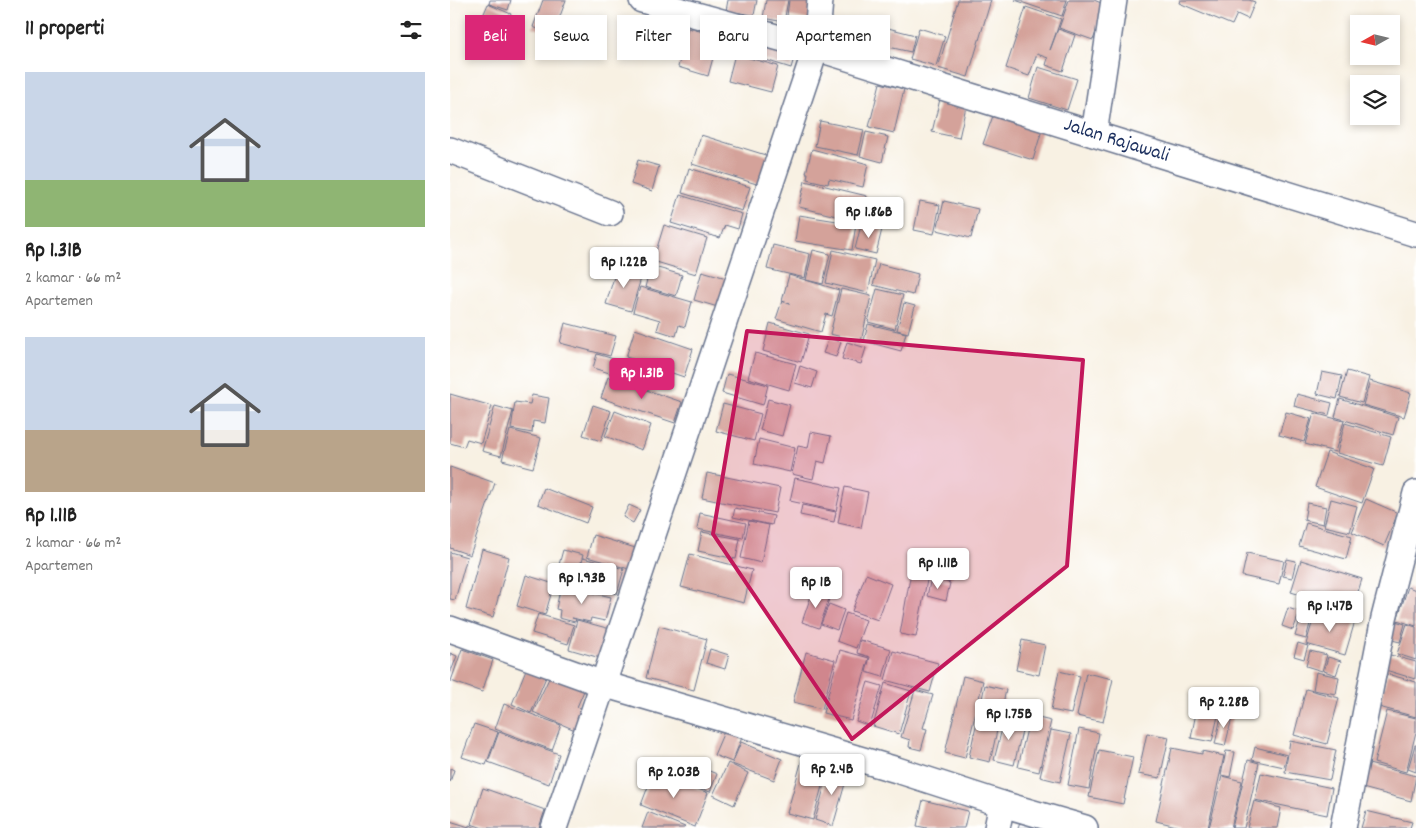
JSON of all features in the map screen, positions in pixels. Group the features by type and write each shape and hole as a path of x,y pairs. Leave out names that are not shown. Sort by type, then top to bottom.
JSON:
{"street":[{"name":"Jalan Rajawali","path":"642,0 777,37"},
{"path":"819,15 820,0"},
{"path":"1094,134 1114,0"},
{"path":"554,828 604,684 812,60"},
{"name":"Jalan Rajawali","path":"855,60 1416,234"},
{"path":"450,150 610,212"},
{"path":"1343,828 1384,618 1416,492"},
{"path":"450,629 604,684 897,770 1000,816 1085,828"}],"highlighted area":[{"path":"747,331 1083,360 1067,566 852,739 713,534"}],"building":[{"path":"490,0 511,0 508,10 489,4"},
{"path":"543,0 566,0 560,15 537,15"},
{"path":"728,0 757,0 754,15 726,11"},
{"path":"766,0 788,0 785,15 777,15 777,21 767,19 767,15 764,15"},
{"path":"789,0 818,0 816,15 787,15"},
{"path":"958,0 991,0 968,77 938,68"},
{"path":"1015,0 1067,0 1062,16"},
{"path":"1069,0 1094,0 1106,5 1093,40 1059,28"},
{"path":"1180,0 1249,0 1255,2 1248,19 1237,14 1232,25 1179,3"},
{"path":"488,4 511,14 511,15 483,15"},
{"path":"1026,7 1061,19 1050,50 1058,29 1075,35 1063,71 1046,65 1048,58 1037,54 1029,76 1006,68"},
{"path":"919,28 945,36 936,66 910,59"},
{"path":"690,29 700,31 700,60 712,60 708,76 678,67 680,60 690,60"},
{"path":"890,29 915,35 911,52 890,47"},
{"path":"767,38 777,42 777,60 793,60 791,68 765,60 767,60"},
{"path":"733,60 756,60 778,66 771,92 728,81"},
{"path":"1038,67 1077,79 1067,110 1029,98"},
{"path":"880,83 904,89 894,133 869,127"},
{"path":"941,95 967,102 959,138 932,132"},
{"path":"994,113 1042,130 1033,160 983,144"},
{"path":"820,121 864,130 858,155 815,146"},
{"path":"866,132 888,137 882,162 860,156"},
{"path":"701,135 772,157 763,186 692,164"},
{"path":"812,149 868,164 863,187 829,179 828,184 807,179 808,173 806,173"},
{"path":"638,160 659,166 652,191 631,184"},
{"path":"689,168 750,187 742,211 682,193"},
{"path":"805,181 867,196 861,222 799,207"},
{"path":"680,195 742,214 738,229 725,225 720,238 671,223"},
{"path":"920,201 940,205 934,234 914,230"},
{"path":"944,201 978,209 971,238 937,230"},
{"path":"799,215 856,224 852,250 795,241"},
{"path":"664,225 707,238 696,274 653,261"},
{"path":"861,225 882,229 876,254 855,249"},
{"path":"773,245 810,254 805,278 767,269"},
{"path":"813,250 830,254 823,284 806,280"},
{"path":"833,250 875,260 868,293 826,283"},
{"path":"879,264 918,274 913,295 873,285"},
{"path":"651,266 682,275 676,296 645,287"},
{"path":"617,267 642,275 631,311 606,304"},
{"path":"702,271 737,281 728,310 694,300"},
{"path":"789,275 839,290 832,316 826,314 821,332 776,319"},
{"path":"640,287 692,302 685,327 679,325 676,336 657,330 660,320 633,312"},
{"path":"841,289 871,296 861,342 830,334"},
{"path":"877,289 903,295 895,329 868,322"},
{"path":"904,303 915,306 908,333 897,330"},
{"path":"565,323 616,336 610,356 560,343"},
{"path":"770,323 809,334 801,362 763,351"},
{"path":"868,324 906,333 901,351 864,341"},
{"path":"635,329 693,349 684,377 626,357"},
{"path":"829,338 841,342 836,357 823,353"},
{"path":"847,342 866,348 861,364 842,359"},
{"path":"755,353 796,364 789,390 748,378"},
{"path":"597,354 620,361 616,375 593,368"},
{"path":"623,359 656,370 649,389 617,378"},
{"path":"800,366 817,372 812,388 795,383"},
{"path":"1347,371 1369,377 1362,403 1340,397"},
{"path":"1322,372 1342,376 1337,399 1317,394"},
{"path":"727,374 768,385 763,405 722,393"},
{"path":"608,377 682,402 675,423 601,398"},
{"path":"1370,381 1411,393 1404,417 1363,405"},
{"path":"450,394 492,406 481,443 467,439 464,447 450,443"},
{"path":"1297,394 1332,403 1329,415 1294,406"},
{"path":"532,395 549,398 545,423 533,421 532,433 511,429 515,402 530,404"},
{"path":"768,399 790,405 782,436 760,430"},
{"path":"1340,399 1398,417 1393,435 1335,417"},
{"path":"723,404 761,414 754,441 716,431"},
{"path":"593,405 611,411 601,441 583,435"},
{"path":"495,406 513,411 501,456 482,451"},
{"path":"615,411 651,425 642,450 605,436"},
{"path":"1286,412 1311,419 1304,442 1279,435"},
{"path":"1314,413 1344,421 1335,452 1305,444"},
{"path":"1345,423 1391,437 1383,466 1337,453"},
{"path":"510,430 541,438 533,468 502,460"},
{"path":"811,432 831,436 825,463 817,461 813,479 792,474 798,446 808,448"},
{"path":"759,439 795,448 790,472 754,464"},
{"path":"1327,452 1374,469 1362,503 1315,487"},
{"path":"450,467 495,483 470,555 450,548"},
{"path":"707,473 780,488 775,513 702,498"},
{"path":"795,478 841,488 836,511 790,501"},
{"path":"845,487 868,492 861,528 838,523"},
{"path":"544,488 592,507 586,523 538,504"},
{"path":"1331,499 1357,506 1350,532 1324,526"},
{"path":"1366,499 1398,513 1384,546 1352,532"},
{"path":"1307,503 1326,507 1323,524 1304,520"},
{"path":"629,505 640,510 633,523 623,517"},
{"path":"802,505 836,512 834,522 800,515"},
{"path":"735,508 774,516 772,525 733,517"},
{"path":"700,513 746,523 743,538 697,529"},
{"path":"749,521 769,525 761,563 741,558"},
{"path":"1306,523 1352,536 1346,559 1299,546"},
{"path":"702,532 740,539 736,559 698,551"},
{"path":"593,535 642,550 636,571 587,557"},
{"path":"482,549 509,557 493,617 466,609"},
{"path":"563,550 583,555 577,577 557,572"},
{"path":"450,552 467,557 455,600 450,599"},
{"path":"1247,553 1284,561 1279,584 1242,576"},
{"path":"690,554 752,570 744,603 681,587"},
{"path":"583,558 624,569 617,594 577,583"},
{"path":"934,558 956,564 952,579 930,573"},
{"path":"1287,559 1296,561 1292,578 1283,576"},
{"path":"1301,560 1362,579 1352,611 1291,592"},
{"path":"911,572 928,575 916,637 900,634"},
{"path":"866,574 891,584 878,620 852,611"},
{"path":"526,575 554,584 545,615 517,606"},
{"path":"931,578 950,583 946,601 927,596"},
{"path":"561,585 611,597 605,621 591,618 590,622 572,618 576,619 575,622 559,618 560,610 556,609"},
{"path":"1408,587 1416,590 1416,626 1397,620"},
{"path":"813,590 830,596 819,628 802,622"},
{"path":"829,604 844,610 837,630 821,624"},
{"path":"1288,608 1300,612 1293,630 1282,626"},
{"path":"1303,609 1313,612 1306,639 1295,636"},
{"path":"1316,610 1355,621 1345,655 1306,644"},
{"path":"846,613 866,620 856,648 837,641"},
{"path":"538,614 574,625 568,644 532,633"},
{"path":"1389,619 1405,624 1400,642 1384,638"},
{"path":"577,620 614,630 607,660 569,649"},
{"path":"1407,624 1416,627 1416,660 1397,654"},
{"path":"659,626 707,639 694,690 646,678"},
{"path":"860,640 891,649 883,677 866,672 870,657 857,653"},
{"path":"1022,640 1045,645 1039,675 1016,670"},
{"path":"1298,643 1308,646 1304,659 1294,656"},
{"path":"462,649 493,660 482,692 451,681"},
{"path":"710,649 729,655 725,669 706,663"},
{"path":"840,650 869,658 851,720 823,713"},
{"path":"893,651 938,663 930,692 885,680"},
{"path":"1310,651 1327,655 1322,671 1306,666"},
{"path":"806,652 835,660 822,709 793,702"},
{"path":"450,653 457,656 450,674"},
{"path":"1383,653 1416,662 1415,679 1379,668"},
{"path":"1328,657 1341,661 1336,675 1324,671"},
{"path":"529,662 549,670 531,713 512,704"},
{"path":"553,670 587,684 577,707 584,709 575,730 533,712"},
{"path":"1059,671 1080,676 1071,714 1051,710"},
{"path":"1316,672 1339,677 1336,694 1313,690"},
{"path":"1086,673 1113,679 1103,722 1077,716"},
{"path":"1387,674 1416,682 1416,717 1379,707"},
{"path":"963,676 983,681 965,758 945,753"},
{"path":"868,682 882,686 870,726 856,721"},
{"path":"885,683 911,691 899,734 873,726"},
{"path":"985,685 1006,690 990,762 969,757"},
{"path":"1306,689 1339,698 1327,744 1294,735"},
{"path":"915,690 933,695 923,728 927,729 921,750 909,747 910,740 901,737"},
{"path":"1199,698 1221,703 1212,742 1191,738"},
{"path":"504,704 561,725 552,750 495,729"},
{"path":"1387,711 1416,718 1416,732 1406,772 1374,763"},
{"path":"1222,712 1233,714 1225,746 1215,744"},
{"path":"1030,716 1051,721 1039,772 1018,767"},
{"path":"1005,717 1024,723 1014,765 994,760"},
{"path":"474,724 498,732 486,765 462,757"},
{"path":"726,727 743,735 732,762 714,755"},
{"path":"1079,729 1099,733 1089,789 1068,785"},
{"path":"1051,730 1071,734 1060,782 1040,777"},
{"path":"499,732 559,754 549,784 488,762"},
{"path":"1147,733 1169,737 1160,778 1138,774"},
{"path":"1290,741 1336,750 1330,780 1285,772"},
{"path":"741,742 782,759 774,780 732,764"},
{"path":"1416,745 1416,772 1408,769"},
{"path":"1255,747 1287,755 1284,767 1252,760"},
{"path":"1172,748 1202,754 1202,751 1224,756 1208,828 1185,828 1156,821"},
{"path":"805,749 830,756 813,820 787,813"},
{"path":"1099,750 1133,757 1123,804 1089,797"},
{"path":"1226,751 1235,752 1230,777 1221,775"},
{"path":"681,760 717,774 710,792 674,778"},
{"path":"1248,760 1259,763 1244,828 1232,828"},
{"path":"1361,762 1416,776 1411,801 1355,786"},
{"path":"728,763 748,773 734,805 713,795"},
{"path":"830,767 848,773 833,826 815,820"},
{"path":"450,768 454,770 450,782"},
{"path":"654,771 708,793 695,827 641,805"},
{"path":"1261,773 1332,788 1327,815 1255,800"},
{"path":"1222,776 1242,781 1231,828 1209,828"},
{"path":"483,788 545,810 539,828 483,828 471,824"},
{"path":"923,800 968,811 964,828 927,828 917,826"},
{"path":"1254,801 1281,808 1277,828 1247,828"},
{"path":"1366,811 1412,822 1410,828 1361,828"},
{"path":"648,812 685,827 642,828"},
{"path":"1022,815 1070,828 1018,828"},
{"path":"450,821 469,827 469,825 476,828 450,828"}]}
